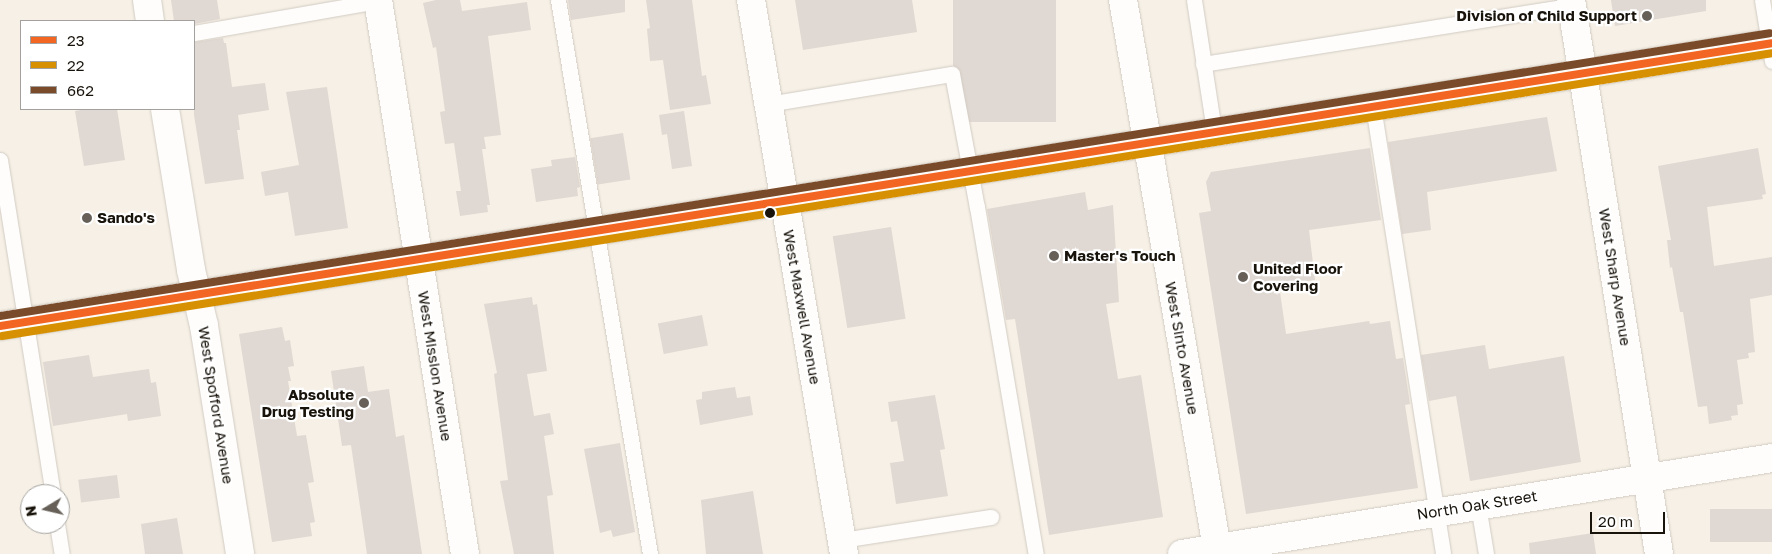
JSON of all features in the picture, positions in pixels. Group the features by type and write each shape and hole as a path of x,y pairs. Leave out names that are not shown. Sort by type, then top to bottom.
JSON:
{"street":[{"path":"147,0 150,20"},
{"name":"West Maxwell Avenue","path":"751,0 843,547"},
{"name":"West Sinto Avenue","path":"1123,0 1217,551"},
{"name":"West Mission Avenue","path":"378,1 465,554"},
{"name":"West Sharp Avenue","path":"1571,3 1659,554"},
{"path":"0,326 784,199 1582,73 1771,49"},
{"name":"West Spofford Avenue","path":"165,110 204,326 240,554"},
{"name":"North Oak Street","path":"1182,554 1217,551 1436,512 1772,458"}],"lane":[{"path":"558,0 598,230 650,554"},
{"path":"1194,0 1214,131"},
{"path":"1762,0 1771,49"},
{"path":"195,33 378,1"},
{"path":"1204,64 1530,6 1571,3"},
{"path":"768,104 952,74 971,170 1036,554"},
{"path":"1373,106 1442,554"},
{"path":"0,160 51,484"},
{"path":"1478,505 1486,554"},
{"path":"843,547 991,517"},
{"path":"59,534 62,554"}],"building":[{"path":"171,0 217,0 220,19 195,24 195,20 174,20"},
{"path":"436,0 460,0 462,11 527,2 531,30 488,36 501,135 484,137 486,149 482,149 490,205 487,205 488,212 460,216 456,191 461,191 454,143 445,144 440,112 445,111 436,47 433,48 423,3"},
{"path":"568,0 625,0 625,12 571,20"},
{"path":"646,0 692,0 702,76 706,75 711,104 670,110 663,60 650,61 647,29 650,28"},
{"path":"795,0 912,0 917,32 803,50"},
{"path":"953,0 1056,0 1056,122 953,122"},
{"name":"Division of Child Support","path":"1611,0 1706,0 1706,11 1615,26"},
{"path":"223,38 224,43 226,43 232,87 265,83 269,110 238,115 240,130 237,130 244,179 205,184 194,115 195,42"},
{"path":"327,87 348,228 295,236 288,192 265,196 261,172 299,165 286,92"},
{"path":"117,110 125,160 84,166 75,111"},
{"path":"684,111 692,166 672,169 667,134 662,135 659,115"},
{"path":"1547,117 1557,171 1427,192 1431,230 1402,234 1388,142"},
{"path":"623,133 630,179 598,185 590,138"},
{"path":"1370,148 1381,220 1309,230 1315,280 1279,285 1286,334 1369,321 1370,324 1390,321 1396,359 1403,358 1410,404 1405,405 1418,488 1246,514 1199,213 1211,211 1206,182 1211,172"},
{"path":"1758,148 1766,194 1762,195 1763,199 1707,207 1714,266 1772,257 1772,295 1750,299 1755,352 1748,353 1749,358 1737,360 1743,404 1737,405 1738,415 1731,416 1732,420 1709,424 1707,406 1698,407 1683,312 1680,312 1672,267 1670,268 1667,240 1671,240 1658,166"},
{"path":"575,157 580,187 577,188 578,196 536,202 531,169 552,166 551,160"},
{"path":"1085,192 1088,210 1113,205 1119,302 1106,304 1118,379 1141,375 1163,517 1049,535 1015,319 1006,320 987,209"},
{"path":"891,227 906,319 847,328 833,236"},
{"path":"532,297 533,305 537,304 547,371 527,374 534,416 550,413 554,434 544,436 553,495 547,496 554,554 514,554 500,481 508,480 494,374 497,373 484,304"},
{"path":"702,315 708,345 664,354 658,324"},
{"path":"282,327 285,341 290,340 294,366 288,367 291,381 288,381 297,436 306,435 314,482 308,483 315,522 310,523 312,536 272,542 239,334"},
{"path":"1485,345 1489,369 1564,356 1581,462 1470,481 1456,396 1429,401 1421,355"},
{"path":"89,355 93,377 149,369 151,383 156,382 161,416 128,421 127,414 53,426 43,362"},
{"path":"364,366 368,392 389,389 396,437 404,435 422,554 367,554 351,445 342,446 331,371"},
{"path":"735,387 737,398 750,396 753,415 700,425 696,400 702,399 702,392"},
{"path":"935,395 945,449 940,450 948,496 896,504 890,463 904,461 897,421 891,422 888,402"},
{"path":"620,443 635,532 613,537 611,530 600,533 584,449"},
{"path":"117,475 120,498 81,503 78,480"},
{"path":"753,491 763,554 706,554 701,500"},
{"path":"1710,509 1772,509 1772,542 1710,542"},
{"path":"177,518 183,554 145,554 141,524"},
{"path":"1593,533 1596,554 1530,554 1529,543"}],"transit line":[{"name":"662","path":"0,316 1770,33"},
{"name":"23","path":"0,326 1772,43"},
{"name":"22","path":"2,336 1772,53"}],"place":[{"name":"Division of Child Support","path":"1647,16"},
{"name":"Sando's","path":"87,218"},
{"name":"Master's Touch","path":"1054,256"},
{"name":"United Floor Covering","path":"1243,277"},
{"name":"Absolute Drug Testing","path":"364,403"}]}
